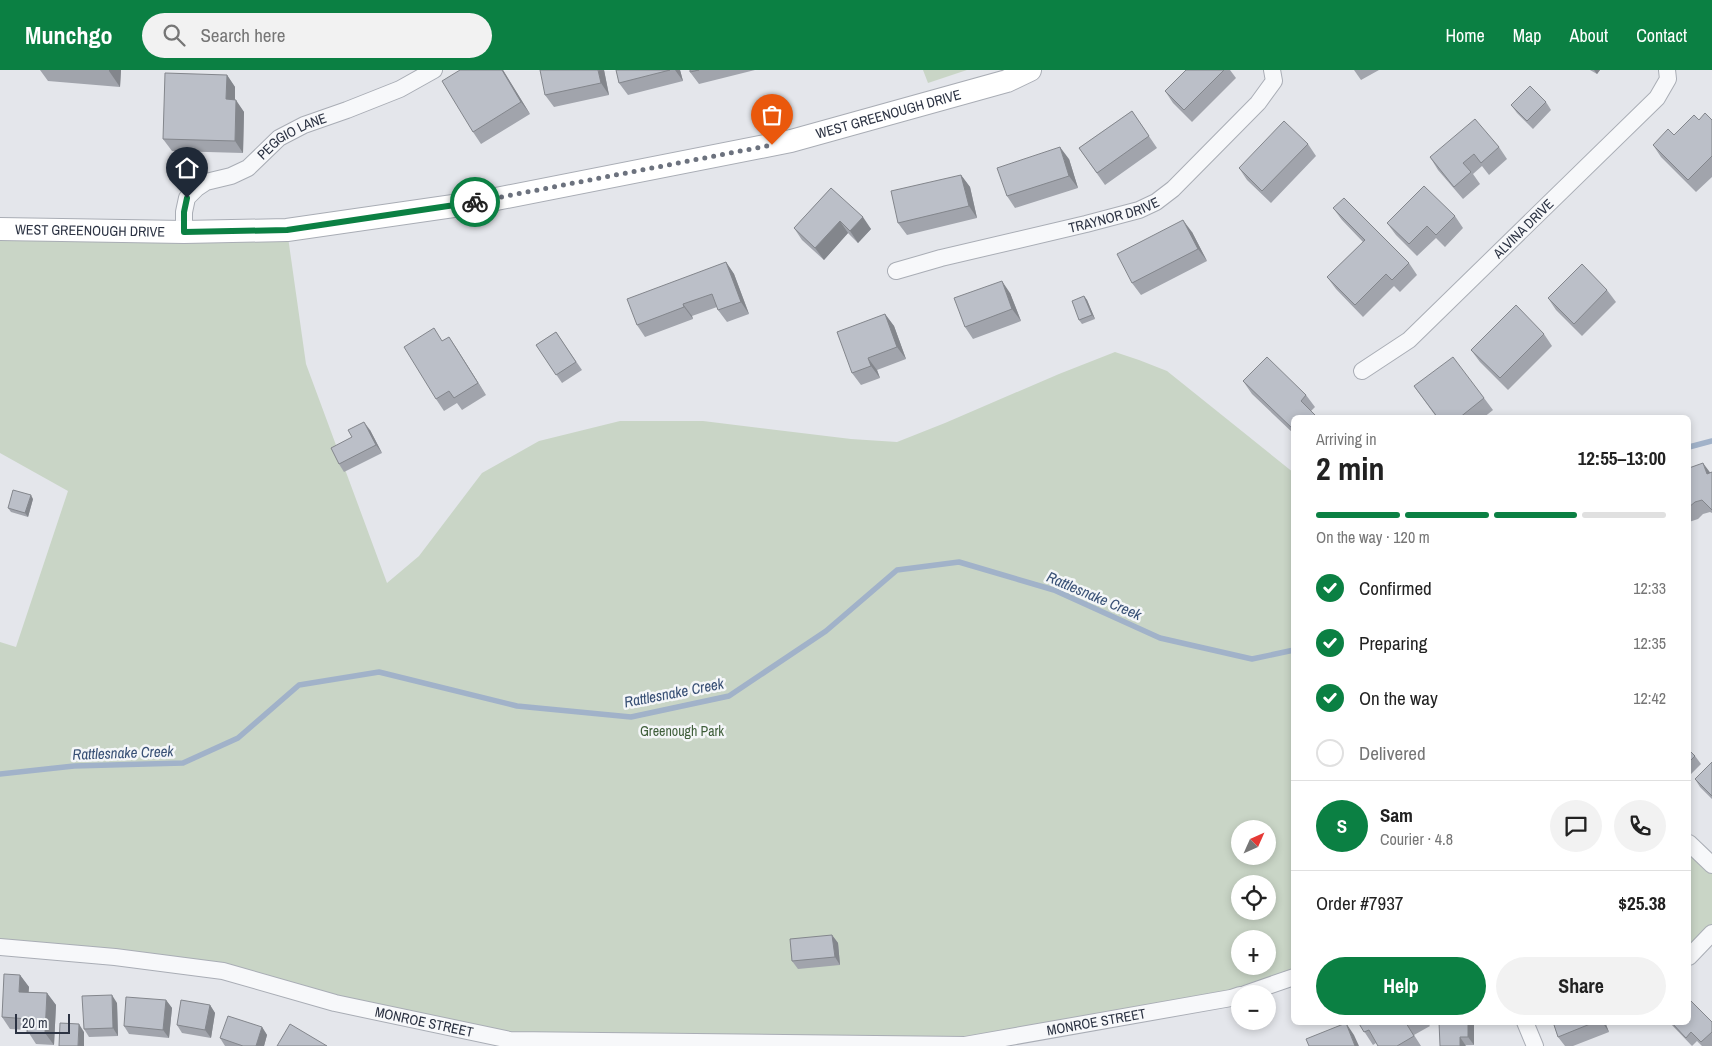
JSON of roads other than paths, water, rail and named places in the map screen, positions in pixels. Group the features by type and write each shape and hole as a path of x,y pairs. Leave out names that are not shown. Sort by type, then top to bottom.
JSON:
{"street":[{"name":"PEGGIO LANE","path":"184,232 184,212 187,198 206,182 231,176 248,168 279,138 304,125 400,89 434,70"},
{"name":"WEST GREENOUGH DRIVE","path":"0,229 184,232 287,230 481,202 791,141 1006,81 1030,70"},
{"name":"TRAYNOR DRIVE","path":"896,271 941,258 1086,224 1138,210 1156,202 1173,189 1258,103 1274,81 1272,70"},
{"name":"ALVINA DRIVE","path":"1362,371 1409,340 1657,98 1668,79 1668,70"},
{"path":"1691,844 1712,865"},
{"path":"1691,954 1712,933"},
{"name":"MONROE STREET","path":"0,947 115,957 224,971 335,1003 510,1040 965,1045 1231,998"},
{"path":"1271,985 1291,978"},
{"path":"1526,1025 1535,1046"}],"waterway":[{"name":"Rattlesnake Creek","path":"1691,446 1712,441"},
{"name":"Rattlesnake Creek","path":"0,774 74,766 183,763 238,738 299,685 379,672 517,706 631,717 729,696 826,631 897,570 959,562 1054,590 1160,638 1252,659 1291,651"}],"park label":[{"name":"Greenough Park","path":"682,731"}]}
